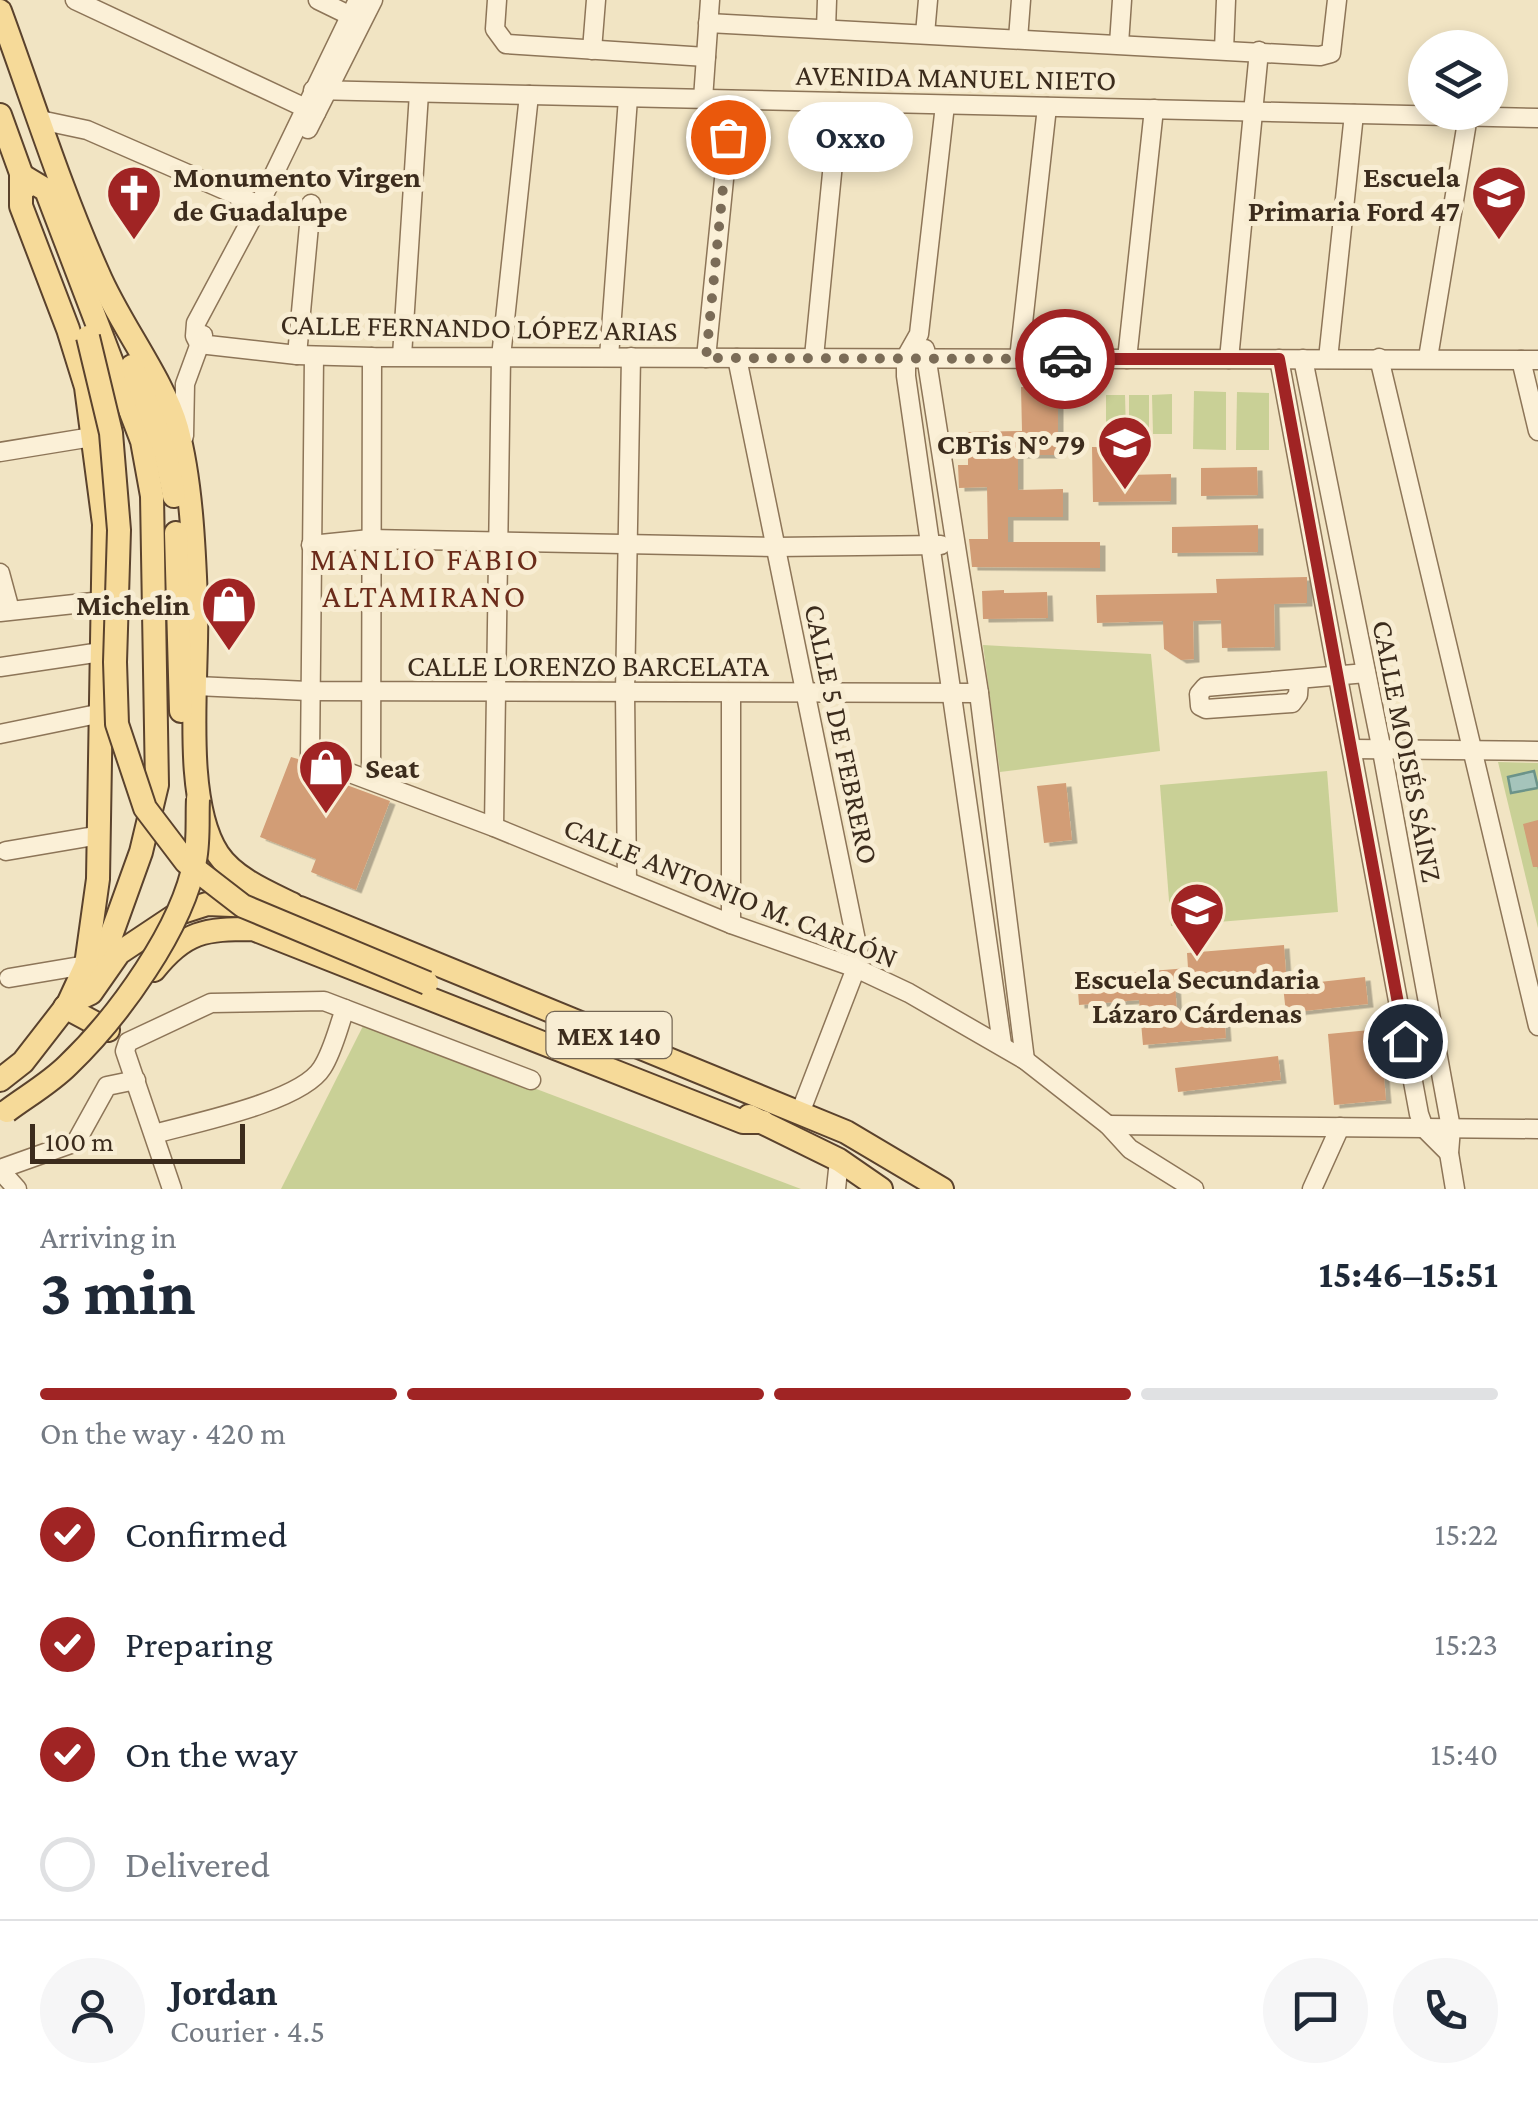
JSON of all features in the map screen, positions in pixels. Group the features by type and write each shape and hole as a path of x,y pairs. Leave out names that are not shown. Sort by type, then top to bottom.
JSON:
{"main road":[{"path":"0,11 65,192 118,319 176,424 184,459 196,601 198,798 196,857 189,886 172,928 154,958 67,1066 2,1115"},
{"path":"0,115 4,141 21,175 20,206 86,387 104,524 100,835 92,938 86,965 67,1005"},
{"path":"21,175 46,190 142,441 152,496 156,785 141,852 109,941 67,1005"},
{"name":"MEX 140","path":"21,175 88,338 111,434 119,530 117,724 145,808 186,862 242,906 763,1122 839,1160 881,1189"},
{"path":"118,319 124,346 166,450 176,504 182,746 205,831 220,858 252,884 300,908"},
{"path":"102,738 157,737"},
{"name":"MEX 140","path":"0,1080 22,1062 67,1005 92,993 119,953 180,913 207,904 300,908 846,1132 942,1189"},
{"name":"MEX 140","path":"2,1115 48,1089 118,1036 170,950 192,934 213,929 253,929 744,1122 763,1122"},
{"path":"67,1005 118,1036"}],"street":[{"path":"75,0 311,111"},
{"path":"318,0 357,12"},
{"path":"184,459 185,384 199,344 357,12 372,0"},
{"path":"497,0 495,29 506,44 706,56"},
{"path":"592,50 596,0"},
{"path":"703,100 710,0"},
{"path":"826,29 828,0"},
{"path":"926,34 928,0"},
{"path":"1018,39 1021,0"},
{"path":"1119,44 1122,0"},
{"path":"1224,50 1226,0"},
{"path":"708,23 1320,56 1331,53 1337,0"},
{"path":"1230,359 1258,52"},
{"name":"AVENIDA MANUEL NIETO","path":"320,91 1408,115"},
{"path":"402,356 419,93"},
{"path":"494,827 501,357 530,95"},
{"path":"610,358 628,98"},
{"path":"706,358 732,100"},
{"path":"814,357 839,102"},
{"path":"945,105 919,334 906,358 1002,1044"},
{"path":"1019,359 1047,107"},
{"path":"1127,359 1154,110"},
{"path":"199,344 196,323 311,111"},
{"path":"1328,359 1354,114"},
{"name":"AVENIDA MANUEL NIETO","path":"1508,117 1538,118"},
{"path":"40,120 87,130 259,205"},
{"path":"1428,358 1466,130"},
{"path":"308,691 311,545 306,355 311,204"},
{"path":"919,334 929,358 980,693 1024,1060"},
{"name":"CALLE FERNANDO LÓPEZ ARIAS","path":"199,344 372,357 1530,360"},
{"path":"370,780 372,357"},
{"path":"627,881 626,544 631,358"},
{"name":"CALLE 5 DE FEBRERO","path":"737,358 856,930 856,968 800,1114"},
{"path":"1379,358 1473,752 1534,986 1538,1026"},
{"name":"CALLE MOISÉS SÁINZ","path":"1279,359 1418,1114 1424,1128"},
{"name":"CALLE MOISÉS SÁINZ","path":"1303,360 1382,751 1451,1128 1449,1153 1455,1189"},
{"path":"1530,360 1538,431"},
{"path":"0,452 92,437"},
{"path":"311,545 370,539 775,547 956,544"},
{"path":"0,573 5,611 102,601"},
{"path":"0,667 101,652"},
{"path":"1298,680 1298,694 1292,703 1206,709 1200,706 1199,694 1205,686 1366,673"},
{"name":"CALLE LORENZO BARCELATA","path":"196,686 308,691 980,693"},
{"name":"CALLE ANTONIO M. CARLÓN","path":"308,691 310,758 494,827 731,924 856,968 1002,1044 1108,1125 1130,1149 1194,1189"},
{"path":"731,693 731,924"},
{"path":"0,734 102,714"},
{"path":"1352,749 1538,751"},
{"path":"6,851 100,835"},
{"path":"9,978 86,965"},
{"path":"172,1189 118,1036 210,1003 324,1001 531,1080"},
{"path":"154,1134 243,1110 321,1072 345,1009"},
{"path":"17,1189 0,1169 76,1142 107,1086 136,1080"},
{"path":"1108,1125 1538,1129"},
{"path":"1312,1189 1340,1127"},
{"path":"1424,1128 1449,1153"},
{"path":"836,1189 839,1160"}],"green space":[{"path":"1194,391 1226,392 1226,450 1193,449"},
{"path":"1237,392 1269,393 1269,450 1236,450"},
{"path":"1172,394 1172,434 1153,434 1152,395"},
{"path":"1106,395 1125,395 1126,433 1106,433"},
{"path":"1129,395 1149,395 1149,433 1129,433"},
{"path":"983,645 1151,654 1160,751 1000,772"},
{"path":"1498,762 1538,763 1538,928"},
{"path":"1327,771 1338,912 1171,926 1160,785"},
{"path":"364,1024 801,1189 281,1189"}],"water":[{"path":"1534,771 1538,788 1511,793 1508,777"}],"building":[{"path":"1021,387 1058,387 1058,455 1018,455 1018,490 1063,489 1063,517 1008,517 1008,542 1100,542 1100,568 972,567 969,539 988,539 987,487 959,488 958,465 968,465 968,432 1022,431"},
{"path":"1092,447 1126,447 1127,475 1171,474 1171,501 1093,502"},
{"path":"1257,467 1258,495 1201,496 1201,468"},
{"path":"1258,525 1258,552 1172,553 1172,527"},
{"path":"1307,577 1307,603 1274,604 1275,647 1222,648 1221,620 1193,621 1194,659 1181,660 1164,649 1163,621 1097,623 1096,595 1217,593 1216,579"},
{"path":"982,591 1047,592 1048,618 983,619"},
{"name":"Seat","path":"291,757 298,759 306,770 390,801 356,890 311,872 316,859 260,837"},
{"path":"1066,783 1072,840 1044,843 1037,786"},
{"path":"1538,820 1538,867 1533,867 1523,824"},
{"path":"1284,945 1286,973 1175,982 1177,1014 1224,1010 1226,1038 1143,1045 1139,1000 1079,1005 1077,977 1188,968 1187,953"},
{"path":"1365,977 1368,1004 1286,1013 1283,986"},
{"path":"1380,1029 1386,1100 1334,1105 1328,1034"},
{"path":"1278,1056 1281,1080 1178,1092 1175,1068"}],"way so far":[{"path":"728,137 706,358 1065,359"}],"place":[{"name":"Oxxo","path":"728,137"},
{"name":"Monumento Virgen de Guadalupe","path":"134,242"},
{"name":"Escuela Primaria Ford 47","path":"1499,242"},
{"name":"CBTis N° 79","path":"1125,492"},
{"name":"Michelin","path":"229,653"},
{"name":"Seat","path":"326,816"},
{"name":"Escuela Secundaria Lázaro Cárdenas","path":"1197,959"}],"district":[{"name":"MANLIO FABIO ALTAMIRANO","path":"425,578"}],"route":[{"path":"1065,359 1279,359 1405,1041"}]}
